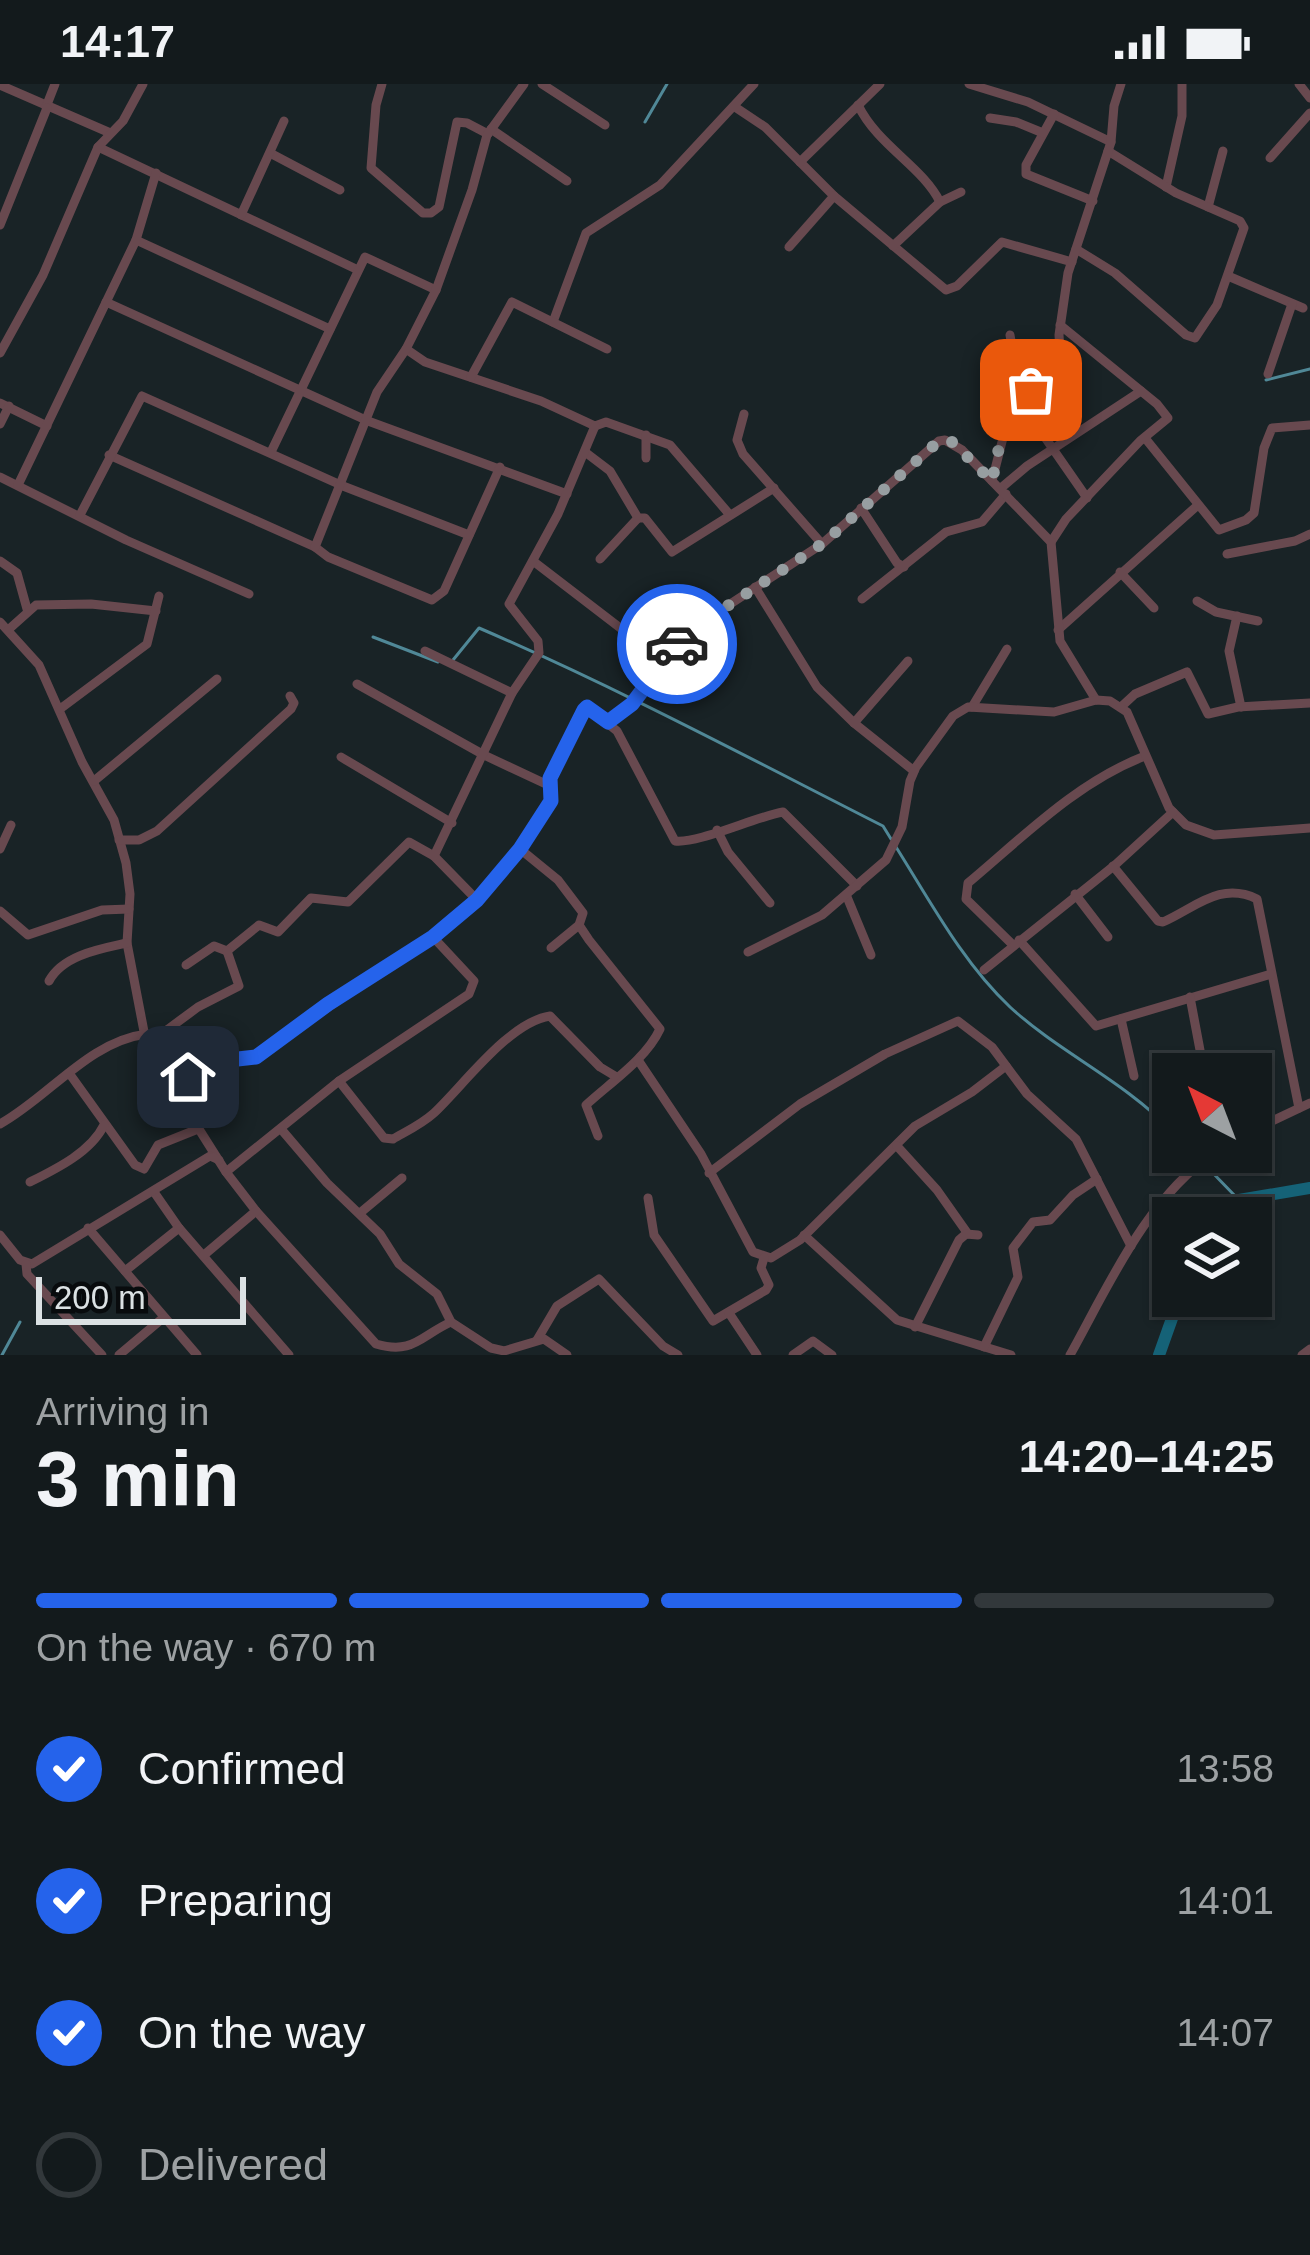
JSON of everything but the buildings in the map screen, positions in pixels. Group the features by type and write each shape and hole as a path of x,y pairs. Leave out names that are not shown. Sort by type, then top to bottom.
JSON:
{"street":[{"path":"0,225 56,84"},
{"path":"0,353 43,275 98,147 123,122 142,84"},
{"path":"382,84 371,168 423,213 439,207 457,122 489,131 567,181"},
{"path":"315,547 386,375 406,349 436,290 489,131 524,84"},
{"path":"542,84 605,125"},
{"path":"553,322 586,232 660,185 754,84"},
{"path":"800,162 880,84"},
{"path":"969,84 1054,114 1166,187 1244,225 1205,327 1192,338 1115,273 1076,249"},
{"path":"862,598 946,532 982,522 999,488 1005,430 1019,400 1059,372 1060,325 1072,262 1109,147 1121,84"},
{"path":"1166,187 1182,116 1182,84"},
{"path":"1299,84 1310,98"},
{"path":"0,85 108,132"},
{"path":"857,105 869,129 940,202"},
{"path":"735,107 765,127 834,196 946,290 957,286 1002,242 1072,262"},
{"path":"1270,158 1310,113"},
{"path":"1054,114 1025,174 1093,201"},
{"path":"990,118 1043,133"},
{"path":"241,215 284,121"},
{"path":"98,147 356,269"},
{"path":"1208,207 1223,152"},
{"path":"270,153 340,190"},
{"path":"18,485 136,240 156,173"},
{"path":"893,246 940,202 961,192"},
{"path":"789,247 834,196"},
{"path":"136,240 330,329"},
{"path":"271,452 303,393 356,269 368,256 436,290"},
{"path":"1228,276 1298,306 1268,374"},
{"path":"106,302 368,421 567,494"},
{"path":"471,376 512,302 607,349"},
{"path":"1060,325 1168,418 1066,519 1052,542 1058,630 1065,653 1096,700"},
{"path":"1010,334 1015,364 1031,390"},
{"path":"406,349 425,362 541,401 596,426"},
{"path":"999,488 1141,391"},
{"path":"80,515 142,396 343,486 470,535"},
{"path":"1019,400 1087,498"},
{"path":"0,424 4,405 47,426"},
{"path":"744,414 737,445 822,544"},
{"path":"434,856 512,693 540,648 509,604 567,494 596,426 606,422 646,435 683,455 730,515"},
{"path":"1145,438 1219,530 1254,513 1264,448 1272,428 1310,425"},
{"path":"646,435 646,458"},
{"path":"608,722 632,704 689,631 822,544 939,441 952,442 1052,542"},
{"path":"585,452 610,471 638,518"},
{"path":"109,455 432,599 444,591 500,467"},
{"path":"0,477 249,594"},
{"path":"600,559 638,518 645,518 672,552 774,488"},
{"path":"1058,630 1198,505"},
{"path":"861,508 900,568"},
{"path":"1246,520 1258,546"},
{"path":"1227,554 1310,534"},
{"path":"0,561 17,573 27,609"},
{"path":"533,561 662,660"},
{"path":"1120,572 1154,608"},
{"path":"755,587 817,687 854,724 914,771"},
{"path":"60,709 150,640 158,596"},
{"path":"1197,601 1216,613 1258,621"},
{"path":"156,611 39,604 4,626 39,665 114,820 128,875 127,944 151,1068 170,1085 256,1211 376,1344 397,1355 410,1353 451,1322"},
{"path":"1238,616 1229,650 1241,707"},
{"path":"972,707 1007,649"},
{"path":"425,651 512,693"},
{"path":"854,724 908,661"},
{"path":"1122,706 1135,694 1187,672 1207,713 1310,703"},
{"path":"94,781 217,679"},
{"path":"357,684 548,785"},
{"path":"119,841 147,836 176,816 291,709 290,696"},
{"path":"748,952 805,925 847,897 886,860 897,839 914,771 962,709 1054,712 1096,700 1122,706"},
{"path":"1122,706 1173,812 1186,825 1214,835 1310,828"},
{"path":"170,1085 220,1061 256,1057 433,937 477,900 520,849 551,801 548,785 587,707 617,731 675,841 683,843 778,813 790,815 857,886"},
{"path":"1145,756 1118,767 1062,804 968,883 966,899 1016,943 1094,1025 1271,974"},
{"path":"341,757 452,823"},
{"path":"984,970 1173,812"},
{"path":"0,848 10,825"},
{"path":"717,830 722,844 770,904"},
{"path":"227,951 259,925 278,932 311,898 348,902 409,842 434,856 477,900"},
{"path":"520,849 576,899 583,913 579,925 551,948"},
{"path":"1113,866 1158,921 1222,892 1257,899 1305,1106 1272,1121"},
{"path":"1076,894 1108,938"},
{"path":"847,897 871,956"},
{"path":"0,911 28,935 102,910 129,909"},
{"path":"579,925 660,1025 638,1060 585,1108 598,1136"},
{"path":"226,1172 339,1081 474,989 474,980 433,937"},
{"path":"49,981 60,966 127,944"},
{"path":"187,965 214,946 227,951"},
{"path":"0,1124 117,1042 147,1039 239,986 227,951"},
{"path":"1190,997 1201,1053"},
{"path":"339,1081 384,1138 393,1139 439,1108 484,1059 531,1022 550,1016 599,1067 615,1076"},
{"path":"1121,1018 1134,1076"},
{"path":"709,1173 800,1104 885,1054 911,1046 954,1022 964,1024 992,1047 1041,1108 1076,1138 1131,1246"},
{"path":"638,1060 675,1111 753,1252 764,1258 804,1235 921,1121 1006,1066"},
{"path":"69,1073 135,1165 144,1169 158,1145 199,1129"},
{"path":"30,1183 67,1162 98,1137 104,1125"},
{"path":"281,1129 326,1183 385,1240 399,1264 437,1294 451,1322 491,1348 508,1354 533,1341 557,1306 599,1280 663,1346 678,1355"},
{"path":"897,1146 973,1234 959,1240 915,1327"},
{"path":"26,1264 154,1192 201,1158 219,1160"},
{"path":"1070,1355 1131,1246 1167,1197 1193,1173"},
{"path":"360,1213 403,1178"},
{"path":"984,1347 1018,1277 1013,1248 1033,1222 1050,1220 1073,1195 1097,1179"},
{"path":"154,1192 179,1228 289,1355"},
{"path":"648,1198 654,1235 710,1319 718,1320 770,1286 761,1268 764,1258"},
{"path":"204,1255 256,1211"},
{"path":"88,1228 197,1355"},
{"path":"125,1271 179,1228"},
{"path":"0,1235 26,1264 27,1274 102,1355"},
{"path":"804,1235 888,1315 1011,1355"},
{"path":"729,1313 757,1355"},
{"path":"119,1355 163,1318"},
{"path":"533,1341 554,1344 567,1355"},
{"path":"793,1355 813,1341 832,1355"},
{"path":"1302,1355 1310,1349"}],"waterway":[{"path":"645,122 667,84"},
{"path":"1266,380 1310,369"},
{"path":"453,660 479,628 883,826 891,839"},
{"path":"373,637 438,662"},
{"path":"896,847 948,931 993,990 1029,1023 1152,1112"},
{"path":"1213,1173 1236,1197"},
{"path":"1257,1197 1310,1188"},
{"path":"1159,1355 1173,1317"},
{"path":"2,1355 20,1322"}],"way so far":[{"path":"677,644 689,631 822,544 939,441 952,442 992,481 1010,414 1031,390"}],"route":[{"path":"188,1077 220,1061 256,1057 464,914 520,849 551,801 550,778 584,710 587,707 608,722 632,704 677,644"}]}
